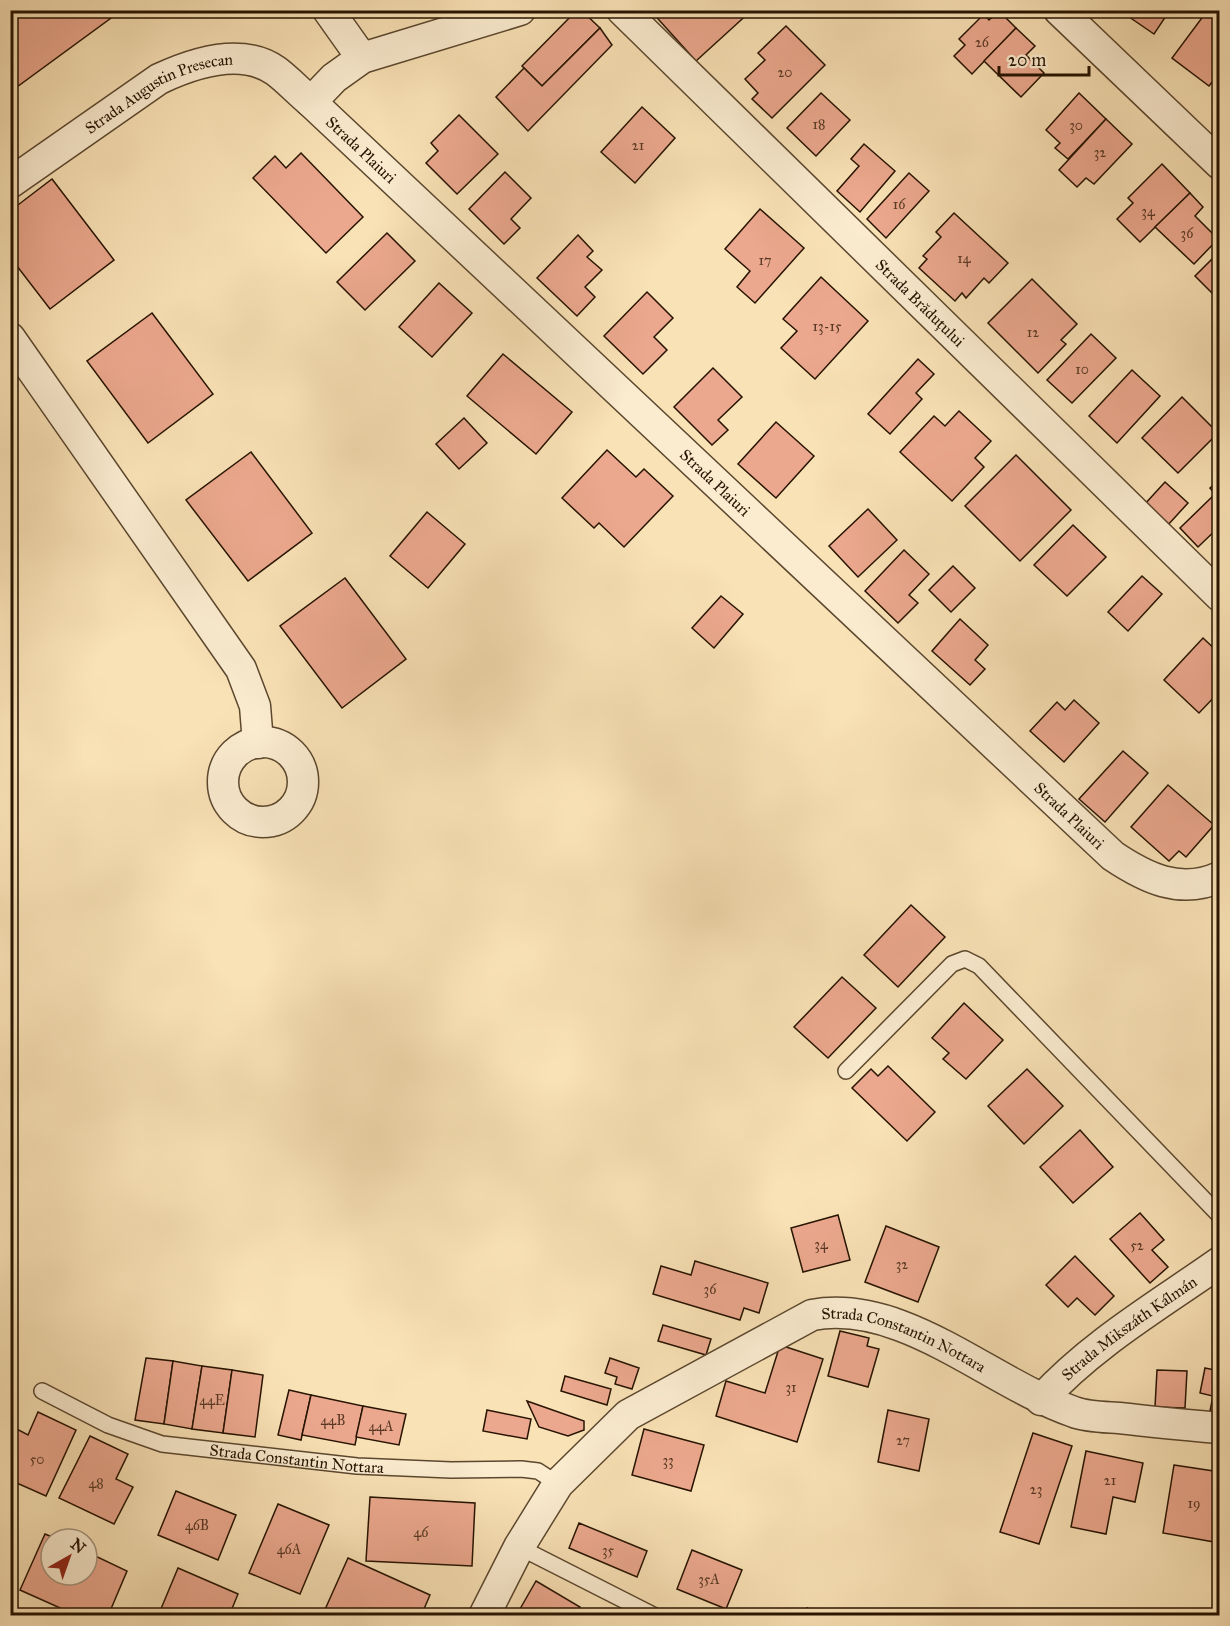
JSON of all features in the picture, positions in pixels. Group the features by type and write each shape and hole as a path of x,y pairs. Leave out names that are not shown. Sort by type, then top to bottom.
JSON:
{"street":[{"path":"328,10 362,58 520,10"},
{"name":"Strada Brăduțului","path":"622,10 1220,597"},
{"path":"1059,10 1220,164"},
{"name":"Strada Plaiuri","path":"362,58 334,78 311,102 1113,856 1156,881 1183,885 1206,883 1220,877"},
{"name":"Strada Augustin Presecan","path":"10,183 159,79 186,66 213,60 246,60 274,70 311,102"},
{"path":"10,338 242,669 255,706 258,743"},
{"name":"Strada Mikszáth Kálmán","path":"1041,1400 1064,1375 1095,1350 1220,1262"},
{"name":"Strada Constantin Nottara","path":"484,1616 519,1547 558,1484 628,1415 812,1315 835,1311 882,1318 907,1328 1041,1400 1077,1414 1220,1428"}],"lane":[{"path":"846,1071 952,963 965,959 979,966 1220,1216"},
{"name":"Strada Constantin Nottara","path":"42,1391 108,1425 162,1444 357,1466 451,1470 520,1469 538,1471 558,1484"},
{"path":"519,1547 655,1616"}],"building":[{"path":"10,10 122,10 10,92"},
{"path":"577,10 581,10 600,28 542,86 522,66"},
{"path":"650,10 752,10 696,61"},
{"path":"1119,10 1170,10 1154,34"},
{"path":"999,11 1016,28 972,74 954,56 965,45 959,39 984,14 989,20"},
{"path":"1207,11 1220,20 1220,72 1209,86 1172,58"},
{"path":"786,26 825,65 772,118 752,99 758,93 745,79 765,60 758,53"},
{"path":"600,28 612,45 528,131 496,97 524,68 542,86"},
{"path":"1016,28 1035,46 1026,55 1044,73 1021,97 984,61"},
{"path":"821,93 850,120 816,156 787,128"},
{"path":"1079,93 1106,119 1068,159 1055,148 1060,143 1046,130"},
{"path":"642,107 675,138 635,183 601,152"},
{"path":"459,115 498,154 457,194 426,163 438,151 431,143"},
{"path":"1106,119 1132,144 1094,184 1086,178 1077,187 1059,170"},
{"path":"864,144 895,171 860,212 837,191 859,166 851,159"},
{"path":"301,153 363,217 326,253 253,178 275,156 286,168"},
{"path":"1162,164 1190,193 1140,242 1117,219 1133,203 1128,198"},
{"path":"505,172 531,198 511,219 520,228 504,244 469,209"},
{"path":"909,173 929,191 886,238 867,219"},
{"path":"52,179 114,260 50,309 10,257 10,211"},
{"path":"1190,193 1203,207 1195,216 1218,239 1194,264 1155,227"},
{"path":"760,209 804,248 755,303 737,287 750,271 725,249"},
{"path":"954,213 1008,263 989,283 984,278 966,298 962,293 955,301 919,268 927,259 923,256 941,237 936,232"},
{"path":"387,233 415,261 365,310 337,282"},
{"path":"578,235 593,251 587,257 602,270 585,287 595,297 577,316 537,278"},
{"path":"1220,251 1220,301 1195,276"},
{"path":"821,277 868,321 815,379 781,348 797,331 783,319"},
{"path":"1032,279 1077,324 1061,340 1066,344 1038,373 988,323"},
{"path":"439,283 472,313 432,357 399,327"},
{"path":"647,292 673,318 654,337 667,350 643,374 604,336"},
{"path":"152,313 213,394 148,443 87,361"},
{"path":"1091,334 1116,358 1072,403 1047,380"},
{"path":"503,354 572,412 536,454 467,396"},
{"path":"918,359 934,374 916,393 922,399 890,434 868,414"},
{"path":"713,368 742,397 718,420 728,430 712,445 674,407"},
{"path":"1132,370 1160,396 1117,443 1089,416"},
{"path":"1182,397 1218,433 1178,473 1142,438"},
{"path":"959,411 991,441 975,458 984,467 952,501 900,452 934,416 945,426"},
{"path":"464,418 487,443 459,469 436,444"},
{"path":"776,422 814,456 776,498 738,464"},
{"path":"607,450 636,477 644,469 673,496 624,547 599,523 594,528 562,498"},
{"path":"251,452 312,533 248,581 186,500"},
{"path":"1016,455 1071,510 1020,561 965,506"},
{"path":"1220,479 1220,526 1198,547 1180,528 1215,494 1210,488"},
{"path":"1165,482 1188,503 1167,526 1144,505"},
{"path":"868,509 897,540 858,577 829,546"},
{"path":"427,512 465,544 428,588 390,556"},
{"path":"1073,525 1106,557 1067,596 1034,565"},
{"path":"904,550 929,574 909,595 918,603 898,623 865,591"},
{"path":"953,566 975,588 951,612 929,590"},
{"path":"1142,576 1162,594 1128,631 1108,612"},
{"path":"345,578 406,659 342,708 280,626"},
{"path":"721,596 743,614 714,648 692,628"},
{"path":"960,619 988,645 975,660 985,669 970,685 932,651"},
{"path":"1203,638 1220,654 1220,691 1199,713 1164,680"},
{"path":"1074,700 1099,723 1064,762 1030,731 1057,702 1065,710"},
{"path":"1123,751 1148,773 1105,822 1079,799"},
{"path":"1168,785 1214,825 1186,857 1179,851 1169,861 1131,827"},
{"path":"911,905 945,937 898,987 864,955"},
{"path":"842,977 876,1008 828,1058 794,1027"},
{"path":"964,1003 1003,1040 966,1079 943,1059 949,1053 932,1038"},
{"path":"888,1066 935,1112 907,1141 852,1088 871,1069 878,1076"},
{"path":"1027,1069 1063,1106 1024,1144 988,1106"},
{"path":"1080,1130 1113,1167 1073,1203 1040,1167"},
{"path":"1140,1213 1164,1240 1152,1250 1168,1267 1150,1283 1110,1239"},
{"path":"838,1215 850,1260 803,1272 791,1228"},
{"path":"886,1226 939,1247 918,1302 865,1282"},
{"path":"1075,1256 1114,1296 1095,1315 1077,1298 1068,1307 1046,1285"},
{"path":"695,1261 768,1283 759,1313 744,1308 740,1320 653,1294 661,1266 691,1275"},
{"path":"663,1325 711,1339 706,1355 658,1341"},
{"path":"840,1331 869,1338 867,1346 879,1349 868,1387 828,1376"},
{"path":"780,1345 823,1359 797,1442 716,1416 726,1381 765,1393"},
{"path":"146,1358 173,1361 164,1424 135,1420"},
{"path":"610,1358 639,1368 632,1389 615,1384 617,1377 605,1373"},
{"path":"173,1361 202,1366 192,1429 164,1424"},
{"path":"202,1366 232,1370 223,1433 192,1429"},
{"path":"1205,1368 1220,1371 1220,1419 1209,1416 1213,1396 1200,1393"},
{"path":"232,1370 263,1375 255,1437 223,1433"},
{"path":"1157,1370 1187,1371 1185,1408 1155,1407"},
{"path":"565,1376 611,1389 607,1405 561,1391"},
{"path":"289,1390 311,1395 301,1440 278,1435"},
{"path":"311,1395 363,1406 355,1445 302,1435"},
{"path":"527,1401 584,1421 584,1430 568,1436 539,1427"},
{"path":"363,1406 406,1414 399,1445 356,1437"},
{"path":"487,1410 531,1419 527,1439 483,1431"},
{"path":"888,1410 929,1419 919,1471 878,1462"},
{"path":"38,1412 76,1430 46,1496 10,1480 10,1438 15,1428 28,1435"},
{"path":"644,1429 704,1445 691,1491 632,1475"},
{"path":"1033,1433 1072,1446 1039,1544 1000,1532"},
{"path":"90,1436 128,1454 116,1479 133,1487 114,1524 59,1498"},
{"path":"1086,1451 1143,1463 1135,1502 1113,1497 1106,1534 1071,1527"},
{"path":"1174,1465 1220,1472 1220,1543 1163,1533"},
{"path":"176,1491 236,1515 218,1560 158,1535"},
{"path":"370,1497 475,1503 472,1566 366,1561"},
{"path":"278,1504 329,1525 300,1594 249,1573"},
{"path":"579,1523 647,1551 637,1577 569,1548"},
{"path":"39,1547 39,1587 99,1587 99,1558 127,1571 108,1616 78,1616 20,1590"},
{"path":"692,1550 742,1570 726,1609 677,1589"},
{"path":"348,1558 430,1595 421,1616 323,1614"},
{"path":"178,1568 238,1594 229,1616 158,1616"},
{"path":"536,1581 580,1607 575,1616 516,1616"},
{"path":"807,1608 823,1616 803,1616"}]}
